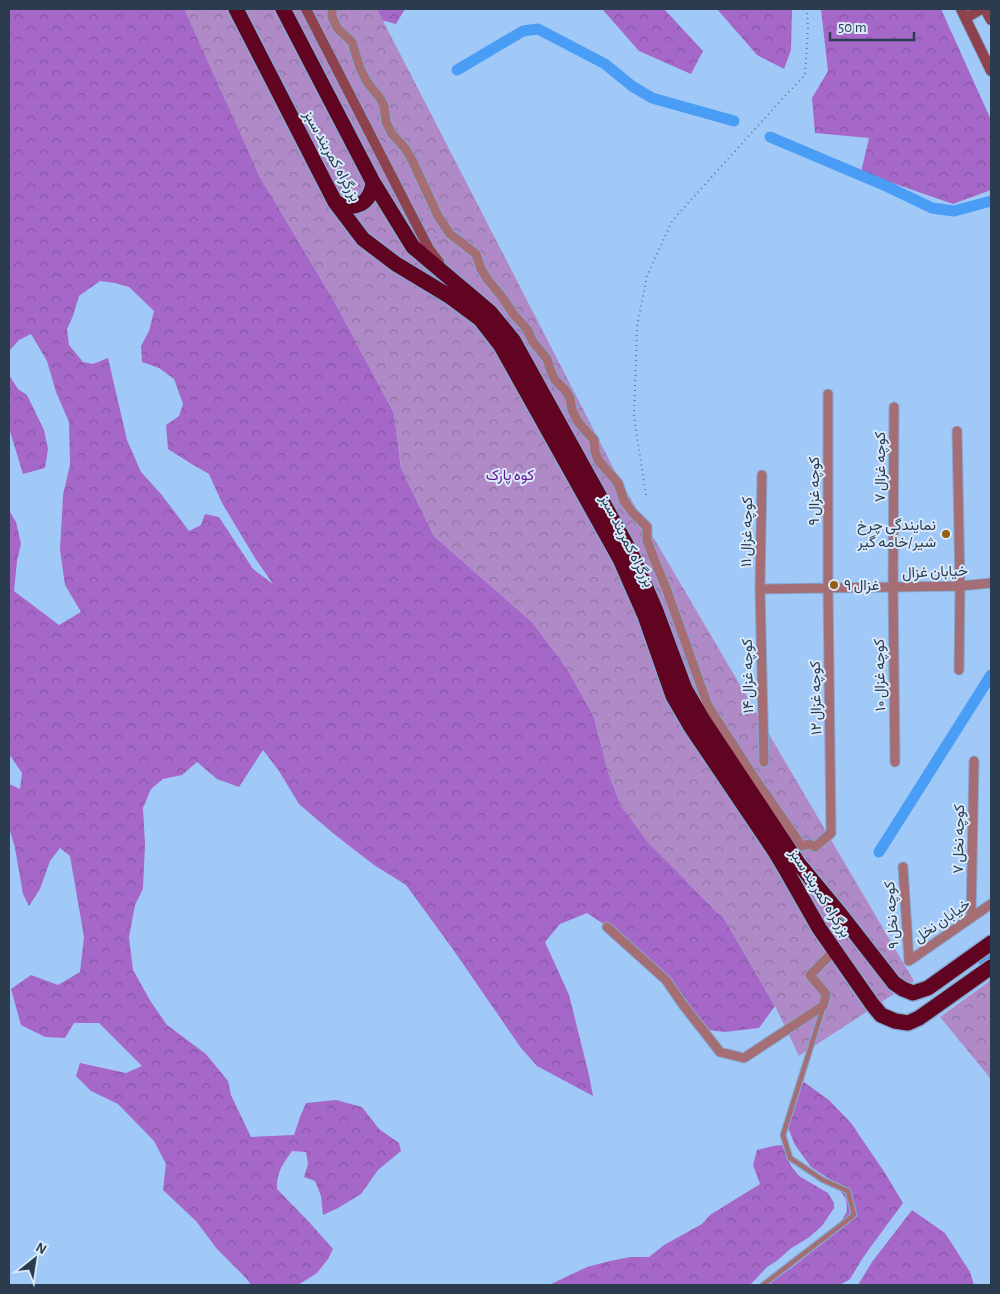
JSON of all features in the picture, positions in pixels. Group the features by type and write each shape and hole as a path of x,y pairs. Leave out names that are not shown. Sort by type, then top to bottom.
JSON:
{"highway":[{"name":"بزرگراه کمربند سبز","path":"236,9 335,202 363,239 396,264 449,296 480,319 501,346 620,559 644,616 673,696 691,727 786,870 819,928 881,1015 895,1021 908,1023 919,1018 991,967"},
{"name":"بزرگراه کمربند سبز","path":"283,9 373,182 413,247 490,312 513,340 630,552 656,611 685,689 703,720 798,863 894,983 903,989 913,993 928,988 991,942"},
{"path":"335,202 343,206 352,207 361,204 368,199 372,191 373,182"},
{"path":"819,928 822,919 827,914 835,913 841,915"}],"street":[{"path":"306,9 429,249 457,284"},
{"name":"کوچه غزال ۱۲","path":"332,9 332,17 338,29 352,42 360,68 367,82 384,106 386,122 392,134 405,148 412,160 438,216 450,234 476,254 481,269 488,280 514,316 527,329 540,352 548,359 555,380 570,398 572,410 578,422 594,440 598,460 618,483 628,507 647,527 647,540 708,706 758,784 802,846 809,844 815,847 831,833 828,588"},
{"path":"981,9 963,13 991,71"},
{"path":"985,9 991,20"},
{"name":"کوچه غزال ۹","path":"828,394 828,588"},
{"name":"کوچه غزال ۷","path":"893,587 894,407"},
{"path":"958,431 959,670"},
{"name":"کوچه غزال ۱۱","path":"760,589 762,475"},
{"name":"خیابان غزال","path":"760,589 960,586 991,583"},
{"name":"کوچه غزال ۱۰","path":"893,587 895,762"},
{"name":"کوچه غزال ۱۴","path":"760,589 764,762"},
{"name":"کوچه نخل ۷","path":"971,918 974,761"},
{"name":"کوچه نخل ۹","path":"903,867 909,961"},
{"name":"خیابان نخل","path":"909,961 991,904"},
{"path":"607,927 666,980 720,1052 744,1058 823,1006 826,994 810,974 835,950"}],"lane":[{"path":"762,1285 854,1214 848,1191 823,1180 790,1158 783,1135 823,1006"}],"path":[{"path":"646,495 634,417 637,327 647,276 672,221 805,75 808,28 807,9"}],"green space":[{"path":"9,9 186,9 260,177 333,299 394,413 401,468 434,536 533,623 568,670 594,717 608,772 621,806 689,884 725,920 775,1006 759,1028 725,1032 700,1029 674,984 632,943 587,913 560,924 545,942 569,995 593,1096 537,1066 521,1048 406,885 374,865 299,804 279,771 263,750 239,787 217,779 197,762 182,775 163,779 151,789 143,808 145,844 143,889 135,905 129,937 133,970 151,1002 167,1025 206,1054 228,1081 231,1095 251,1137 294,1135 306,1103 336,1100 362,1107 379,1129 399,1143 401,1151 378,1170 361,1194 323,1215 321,1196 315,1181 304,1177 308,1164 306,1152 292,1151 279,1173 277,1189 333,1249 317,1273 298,1285 251,1285 217,1249 196,1221 163,1190 166,1164 154,1141 118,1104 91,1091 76,1076 80,1063 126,1073 142,1066 99,1023 74,1023 65,1038 45,1037 21,1025 11,989 31,975 58,985 80,972 84,937 70,856 60,848 50,861 40,889 29,906 23,894 15,848 9,827 9,784 20,789 22,773 9,754 9,510 16,522 21,544 14,591 59,625 81,612 65,585 60,550 63,495 70,465 69,422 56,392 47,361 31,334 19,340 9,351","holes":["100,281 129,287 154,311 149,331 141,346 142,362 159,368 174,379 183,404 179,416 166,425 168,449 209,474 222,503 273,584 253,569 219,517 205,514 201,525 189,531 161,494 141,472 127,440 108,358 93,364 83,362 69,345 67,329 79,296"]},
{"name":"کوه پارک","path":"184,9 377,9 619,479 914,981 799,1056 775,1006 725,920 649,844 621,806 608,772 594,717 568,670 533,623 434,536 401,468 394,413 333,299 260,177"},
{"path":"361,9 405,9 396,24 369,17"},
{"path":"602,9 664,9 703,51 691,74 639,51"},
{"path":"717,9 792,9 791,50 784,69 757,55"},
{"path":"821,9 941,9 991,120 991,190 953,204 861,172 869,138 815,133 812,98 828,71"},
{"path":"9,375 18,389 27,395 44,430 48,449 45,468 23,474 9,428"},
{"path":"991,980 991,1079 940,1017"},
{"path":"801,1080 829,1100 851,1123 903,1203 864,1256 850,1279 840,1285 765,1285 790,1269 825,1241 840,1224 847,1211 846,1199 834,1182 811,1167 795,1145 788,1128 792,1098"},
{"path":"782,1145 791,1166 799,1176 828,1193 834,1203 834,1208 822,1226 767,1267 750,1285 549,1285 587,1267 630,1257 649,1257 664,1245 702,1224 710,1215 760,1184 753,1165 757,1150"},
{"path":"912,1210 945,1233 970,1272 974,1285 858,1285 872,1262"}],"waterway":[{"path":"457,70 523,31 538,29 605,64 632,86 652,98 734,121"},
{"path":"770,137 886,186 932,208 954,211 991,201"},
{"path":"879,852 991,675"},
{"path":"983,960 991,954"}],"place":[{"name":"نمایندگی چرخ شیر/خامه گیر","path":"946,534"},
{"name":"غزال ۹","path":"834,585"}]}
